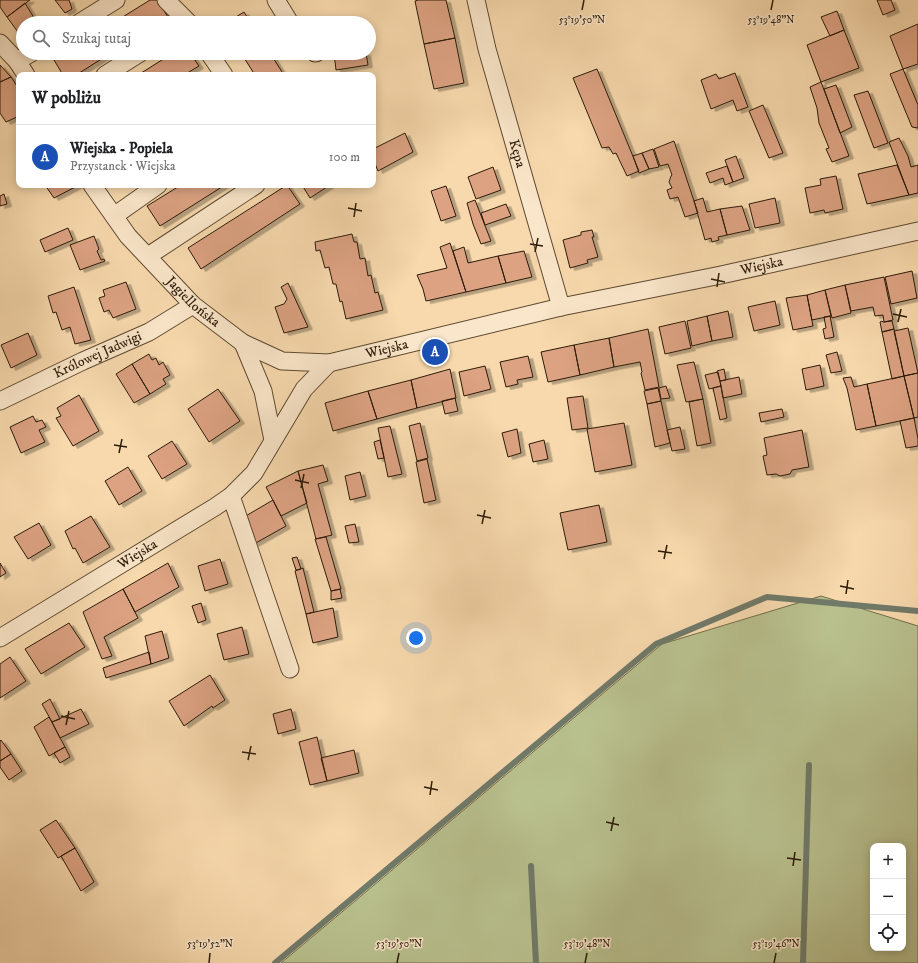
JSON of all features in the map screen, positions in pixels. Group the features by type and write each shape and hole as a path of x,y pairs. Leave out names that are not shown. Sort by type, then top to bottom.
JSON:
{"street":[{"path":"90,16 116,0"},
{"path":"166,0 182,16"},
{"path":"276,0 286,16"},
{"name":"Kępa","path":"476,0 489,57 561,307"},
{"path":"0,43 16,56"},
{"path":"110,72 129,60"},
{"path":"213,60 220,72"},
{"name":"Jagiellońska","path":"94,188 128,236 193,305 243,343 282,361 329,363"},
{"path":"114,216 154,188"},
{"path":"148,256 251,188"},
{"name":"Wiejska","path":"0,638 216,507 231,496 254,473 304,389 329,363 561,307 729,273 918,231"},
{"name":"Królowej Jadwigi","path":"0,401 149,332 193,305"},
{"path":"243,343 263,391 273,440"},
{"path":"231,496 290,669"}],"green space":[{"path":"821,596 918,626 918,963 281,963 662,644"}],"building":[{"path":"0,0 30,0 7,17 0,7"},
{"path":"55,0 69,0 72,9 65,13"},
{"path":"150,0 157,0 167,16 124,16"},
{"path":"446,0 455,38 424,44 415,1"},
{"path":"877,0 891,0 895,10 883,15"},
{"path":"25,3 33,16 16,16 16,29 7,17"},
{"path":"837,11 844,30 830,36 821,17"},
{"path":"244,12 247,16 237,16"},
{"path":"918,24 918,64 903,69 890,36"},
{"path":"844,30 859,68 821,82 807,45"},
{"path":"455,38 464,83 434,89 424,44"},
{"path":"54,60 100,60 81,72 61,72"},
{"path":"162,60 195,60 199,66 189,72 143,72"},
{"path":"245,60 274,60 282,72 253,72"},
{"path":"335,60 367,60 368,65 336,70"},
{"path":"0,65 11,77 0,82"},
{"path":"597,69 639,171 627,176 616,153 613,154 609,147 602,148 573,78"},
{"path":"903,69 918,105 918,128 912,127 890,74"},
{"path":"735,73 748,107 737,111 733,100 711,109 701,80 716,74 719,79"},
{"path":"11,77 16,84 16,117 6,122 0,113 0,82"},
{"path":"821,82 849,156 832,162 826,149 829,148 819,123 817,108 810,87"},
{"path":"836,85 852,127 840,133 824,89"},
{"path":"868,91 888,143 874,148 854,95"},
{"path":"763,105 783,153 769,158 749,111"},
{"path":"405,133 413,152 378,171 376,166 376,148"},
{"path":"899,138 908,156 911,167 918,165 918,193 909,195 889,142"},
{"path":"674,141 698,213 685,217 678,197 670,199 667,190 672,188 669,182 672,175 668,164 660,166 654,149"},
{"path":"653,149 659,167 649,169 642,153"},
{"path":"642,153 649,169 639,173 633,156"},
{"path":"736,156 744,178 733,182 725,160"},
{"path":"897,165 909,195 867,204 858,174"},
{"path":"727,166 733,182 725,185 723,178 710,183 706,173"},
{"path":"493,167 501,190 476,199 468,177"},
{"path":"836,176 843,209 825,213 824,210 810,213 805,188 821,185 820,179"},
{"path":"446,186 456,216 441,221 431,191"},
{"path":"47,188 73,188 54,198"},
{"path":"176,188 220,188 160,226 147,206"},
{"path":"282,188 289,188 300,204 201,269 188,248"},
{"path":"304,188 325,188 310,198"},
{"path":"4,194 7,204 0,206 0,196"},
{"path":"703,198 707,212 720,209 727,235 718,237 719,240 712,242 711,238 705,240 694,201"},
{"path":"775,198 780,223 755,228 749,204"},
{"path":"475,200 491,241 481,244 467,203"},
{"path":"506,204 511,216 485,225 481,213"},
{"path":"742,206 750,230 727,235 720,209"},
{"path":"68,228 73,240 45,252 40,240"},
{"path":"592,230 594,237 592,237 598,257 587,260 588,263 570,268 563,240 581,235 581,232"},
{"path":"352,234 354,242 357,242 360,259 365,258 368,276 371,275 375,293 378,292 383,310 346,319 336,284 333,284 329,267 325,268 320,250 316,251 315,242"},
{"path":"94,236 99,249 97,251 101,260 104,259 105,261 80,270 70,245"},
{"path":"450,243 466,292 426,301 417,275 447,268 440,247"},
{"path":"464,247 468,263 498,256 506,283 466,292 453,251"},
{"path":"524,251 532,277 506,283 498,256"},
{"path":"912,271 917,298 891,304 885,277"},
{"path":"884,277 893,320 884,322 883,315 875,316 873,307 851,311 845,285"},
{"path":"126,282 136,309 113,318 109,310 104,312 99,298 105,296 103,290"},
{"path":"288,283 308,327 284,333 275,307 284,304 287,299 281,287"},
{"path":"845,285 851,313 832,318 825,290"},
{"path":"74,287 91,340 75,344 70,327 62,330 56,312 53,313 48,296"},
{"path":"825,290 831,316 812,320 807,295"},
{"path":"807,295 813,326 793,330 786,298"},
{"path":"775,301 780,325 754,331 748,307"},
{"path":"728,311 733,337 712,341 707,316"},
{"path":"707,316 712,341 692,346 687,321"},
{"path":"830,316 834,337 825,339 823,329 826,328 824,317"},
{"path":"685,321 691,348 665,354 659,327"},
{"path":"892,321 894,329 882,332 880,322"},
{"path":"908,328 918,373 904,376 894,331"},
{"path":"648,329 659,387 645,390 640,362 614,367 609,338"},
{"path":"894,329 904,376 892,379 882,332"},
{"path":"28,333 37,355 11,368 1,345"},
{"path":"609,338 614,367 580,375 574,345"},
{"path":"574,345 580,375 548,382 541,352"},
{"path":"837,352 842,371 831,373 826,355"},
{"path":"149,354 152,360 156,358 159,365 163,362 170,375 163,379 166,384 150,394 132,364"},
{"path":"528,356 533,377 517,380 518,384 506,387 500,362"},
{"path":"694,362 703,399 686,402 677,365"},
{"path":"132,364 150,394 134,403 116,374"},
{"path":"820,365 824,386 806,390 802,369"},
{"path":"485,366 491,389 464,396 459,372"},
{"path":"450,369 456,398 417,408 411,380"},
{"path":"724,369 726,380 720,381 717,371"},
{"path":"718,372 721,386 709,389 705,375"},
{"path":"918,373 918,417 914,418 904,376"},
{"path":"904,376 914,418 876,426 867,384"},
{"path":"739,377 742,394 723,398 720,381"},
{"path":"851,377 854,387 867,384 876,426 856,430 847,388 843,378"},
{"path":"411,380 417,408 377,419 368,391"},
{"path":"666,386 670,398 661,399 659,388"},
{"path":"721,386 727,418 720,420 713,388"},
{"path":"658,388 661,401 647,404 644,391"},
{"path":"218,389 240,421 209,442 188,409"},
{"path":"368,391 377,419 333,431 325,403"},
{"path":"79,395 99,431 73,446 56,418 61,416 57,408"},
{"path":"583,396 588,428 572,430 567,398"},
{"path":"455,398 458,411 445,414 442,401"},
{"path":"703,399 711,443 697,446 689,402"},
{"path":"661,401 670,443 655,447 647,404"},
{"path":"782,409 784,417 761,422 759,413"},
{"path":"33,416 36,422 42,420 46,427 39,430 45,442 21,453 10,427"},
{"path":"914,418 918,446 906,448 900,421"},
{"path":"420,423 428,458 417,461 409,426"},
{"path":"624,423 632,465 595,472 587,429"},
{"path":"390,426 402,474 388,477 378,428"},
{"path":"680,427 685,449 672,451 667,430"},
{"path":"517,429 521,453 508,457 502,433"},
{"path":"802,430 809,467 792,470 790,474 780,476 776,474 767,475 763,456 767,455 764,438"},
{"path":"380,440 384,458 378,459 374,442"},
{"path":"544,440 548,459 533,462 529,444"},
{"path":"172,441 187,464 162,479 148,456"},
{"path":"427,459 436,500 424,503 416,462"},
{"path":"323,465 328,481 318,484 332,535 316,539 298,471"},
{"path":"128,467 142,491 119,505 105,481"},
{"path":"298,471 307,503 281,516 266,487"},
{"path":"360,472 366,496 350,500 345,476"},
{"path":"273,500 286,526 254,544 244,517"},
{"path":"599,505 607,542 568,550 560,513"},
{"path":"91,516 110,547 83,563 75,548 73,549 65,531"},
{"path":"39,523 51,545 28,559 14,537"},
{"path":"355,524 359,542 349,543 345,526"},
{"path":"326,537 341,589 331,591 315,539"},
{"path":"297,557 301,569 296,570 292,558"},
{"path":"220,559 228,584 205,591 198,566"},
{"path":"0,563 6,573 0,577"},
{"path":"168,563 179,587 135,612 123,589"},
{"path":"303,568 314,612 306,614 295,571"},
{"path":"123,589 138,618 104,637 112,656 102,659 83,612"},
{"path":"340,589 342,598 331,600 331,591"},
{"path":"201,603 206,620 198,623 192,606"},
{"path":"333,608 338,637 313,643 306,614"},
{"path":"69,623 85,647 41,674 25,649"},
{"path":"242,627 249,654 224,660 217,634"},
{"path":"162,631 169,658 151,664 145,636"},
{"path":"149,652 151,664 106,678 103,668"},
{"path":"10,657 26,681 0,698 0,664"},
{"path":"210,675 225,700 213,708 212,706 184,726 169,701"},
{"path":"50,699 60,719 52,722 42,704"},
{"path":"81,709 89,724 60,738 52,722"},
{"path":"291,709 296,729 278,734 273,714"},
{"path":"49,717 65,747 49,756 34,727"},
{"path":"317,737 327,781 310,785 299,742"},
{"path":"1,740 11,754 0,761 0,741"},
{"path":"65,747 70,757 60,763 54,753"},
{"path":"354,750 359,773 327,781 321,758"},
{"path":"11,754 22,771 9,780 0,767 0,761"},
{"path":"56,820 75,848 58,858 40,830"},
{"path":"75,848 94,882 81,891 61,856"}],"waterway":[{"path":"275,963 656,644 767,597 918,611"},
{"path":"803,963 809,765"},
{"path":"531,866 536,963"}],"place":[{"name":"Wiejska - Popiela","path":"435,352"}]}
